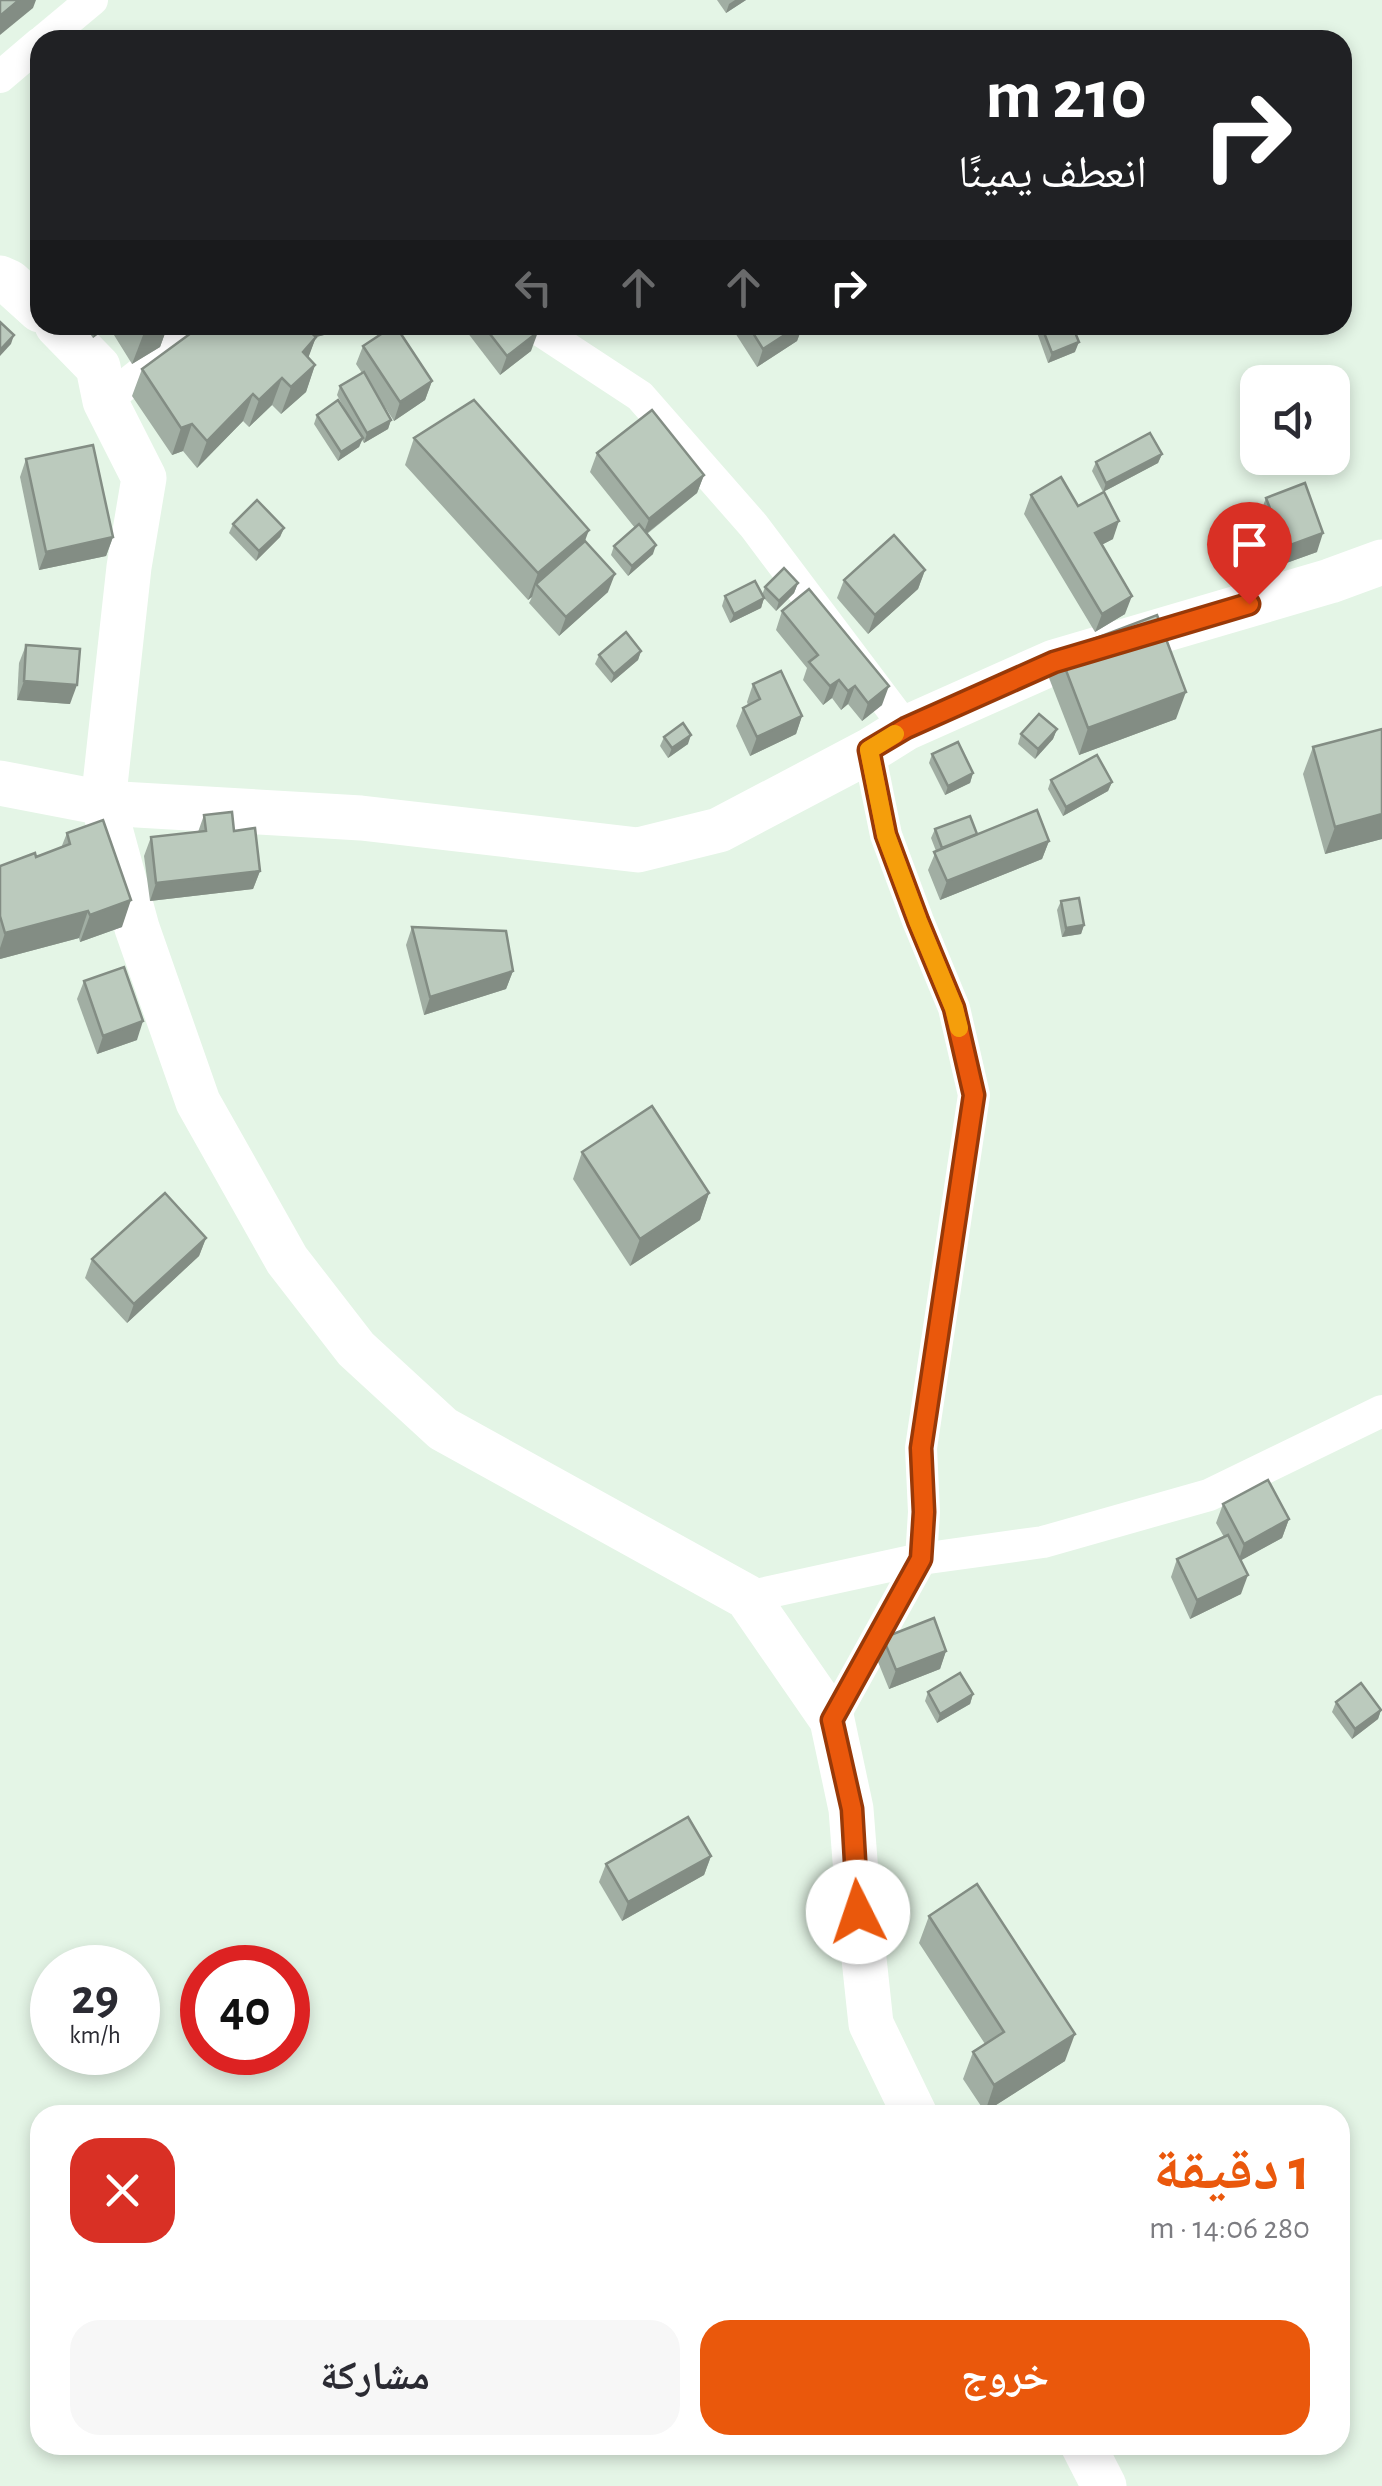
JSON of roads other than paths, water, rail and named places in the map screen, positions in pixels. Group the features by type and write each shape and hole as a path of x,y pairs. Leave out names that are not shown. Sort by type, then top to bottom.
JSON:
{"street":[{"path":"56,30 92,0"},
{"path":"0,77 30,52"},
{"path":"0,278 30,301"},
{"path":"67,335 98,367 105,401 144,478 103,803 137,928 198,1102 287,1260 356,1349 443,1429 747,1597 832,1720 852,1809 858,1912 871,2024 911,2105"},
{"path":"105,401 179,343 198,335"},
{"path":"547,335 640,396 754,526 888,739 886,835 954,1008 974,1095 921,1448 921,1559 832,1720"},
{"path":"0,782 103,803 362,818 638,850 720,830 888,739 1054,662 1330,581 1382,562"},
{"path":"747,1597 921,1559 1044,1542 1209,1495 1382,1411"},
{"path":"1087,2455 1104,2486"}]}
